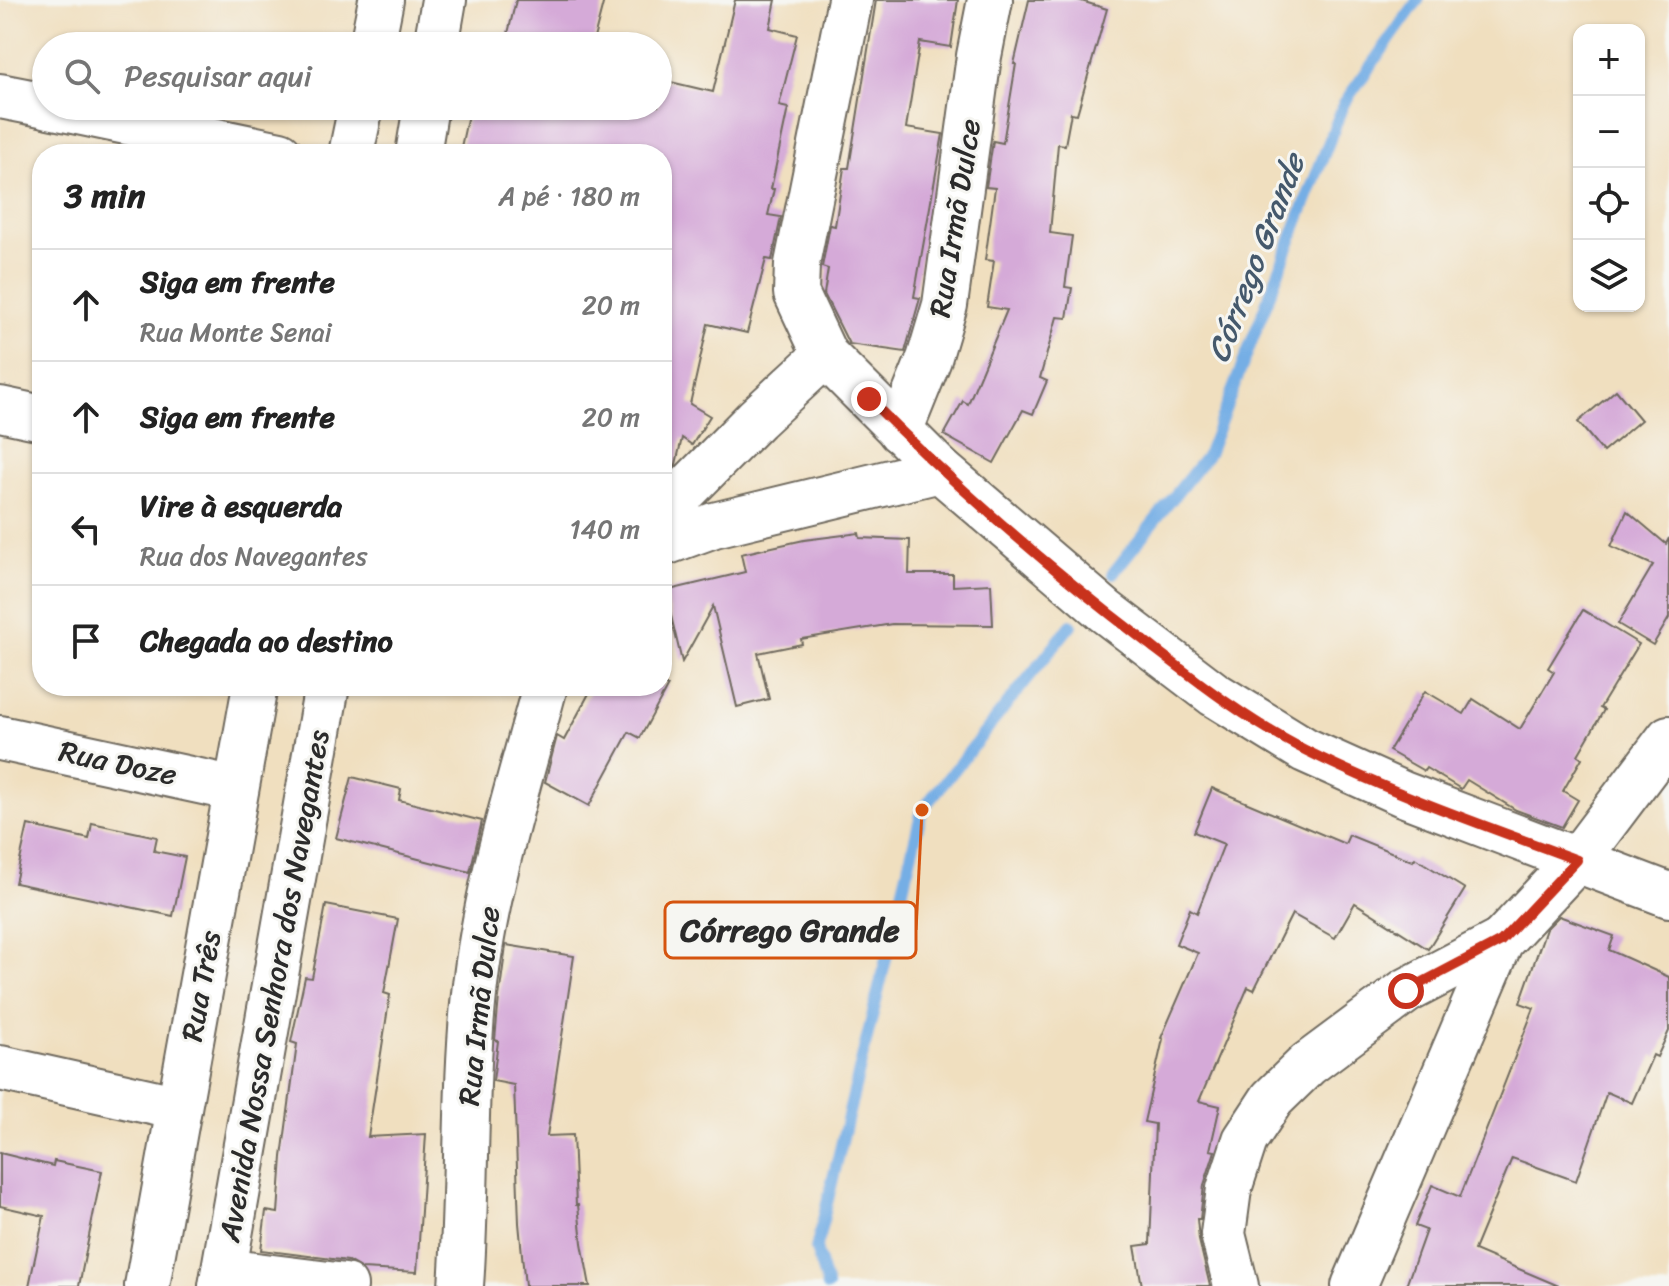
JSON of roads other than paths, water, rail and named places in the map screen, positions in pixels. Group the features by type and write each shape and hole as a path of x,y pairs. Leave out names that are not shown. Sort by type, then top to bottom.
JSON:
{"street":[{"path":"375,32 381,0"},
{"path":"438,32 444,0"},
{"path":"850,0 797,264 796,293 825,355 940,470 1105,611 1214,694 1319,756 1403,794 1669,895"},
{"name":"Rua Irmã Dulce","path":"900,431 929,359 945,305 979,56 990,0"},
{"path":"0,96 32,103"},
{"path":"115,120 231,144"},
{"path":"353,144 358,120"},
{"path":"420,144 424,120"},
{"path":"672,504 825,355"},
{"path":"0,409 32,416"},
{"path":"672,540 714,525 940,470"},
{"name":"Rua Três","path":"147,1286 253,696"},
{"name":"Avenida Nossa Senhora dos Navegantes","path":"223,1279 325,696"},
{"name":"Rua Irmã Dulce","path":"461,1286 474,997 480,948 487,907 542,696"},
{"name":"Rua Doze","path":"0,738 236,789"},
{"path":"1236,1286 1223,1234 1229,1189 1245,1140 1272,1099 1308,1064 1406,991 1501,941 1577,860 1669,738"},
{"path":"1354,1286 1501,941"},
{"path":"0,1068 179,1108"},
{"path":"223,1279 345,1286"}],"waterway":[{"name":"Córrego Grande","path":"1113,573 1208,454 1344,103 1418,0"},
{"name":"Córrego Grande","path":"827,1286 816,1249 922,810 1071,625"}],"place":[{"name":"Córrego Grande","path":"922,810"}]}
